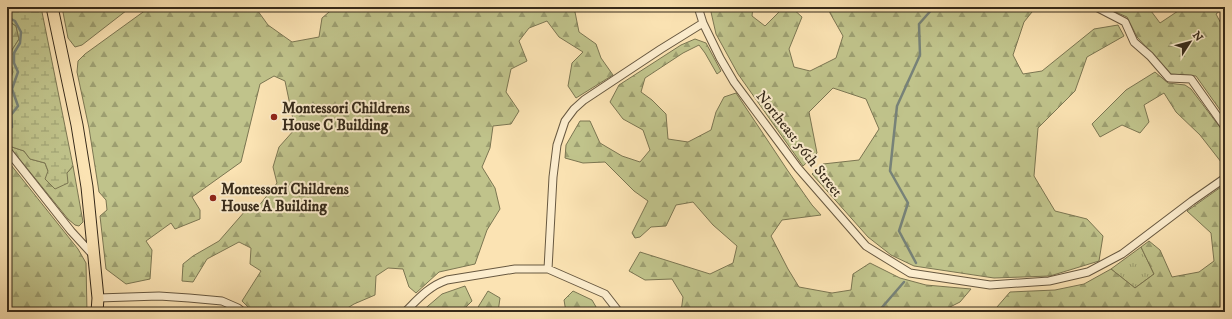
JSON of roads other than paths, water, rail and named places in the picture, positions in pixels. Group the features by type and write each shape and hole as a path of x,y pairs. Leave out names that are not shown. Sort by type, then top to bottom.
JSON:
{"main road":[{"path":"52,7 87,187 98,298 97,312"}],"street":[{"name":"Northeast 56th Street","path":"698,7 703,23 720,58 734,82 798,168 866,246 910,273 990,284 1049,281 1088,272 1122,254 1225,178"},
{"path":"1096,7 1125,22 1134,42 1150,56 1169,78 1191,79 1225,127"},
{"path":"548,269 553,177 557,145 565,121 574,109 584,100 703,23"},
{"path":"7,150 71,231 93,255"},
{"path":"405,312 429,289 438,283 447,280 515,269 548,269 605,294 619,312"},
{"path":"98,298 160,296 222,301 238,308 243,312"}],"waterway":[{"path":"916,263 899,231 908,203 890,171 897,106 920,55 919,24 934,7"},
{"path":"7,17 15,21 21,32 20,43 14,53 14,63 18,72 12,89 18,106 11,115 12,127 7,131"},
{"path":"878,312 904,282"}],"place":[{"name":"Montessori Childrens House C Building","path":"274,117"},
{"name":"Montessori Childrens House A Building","path":"213,198"}]}
